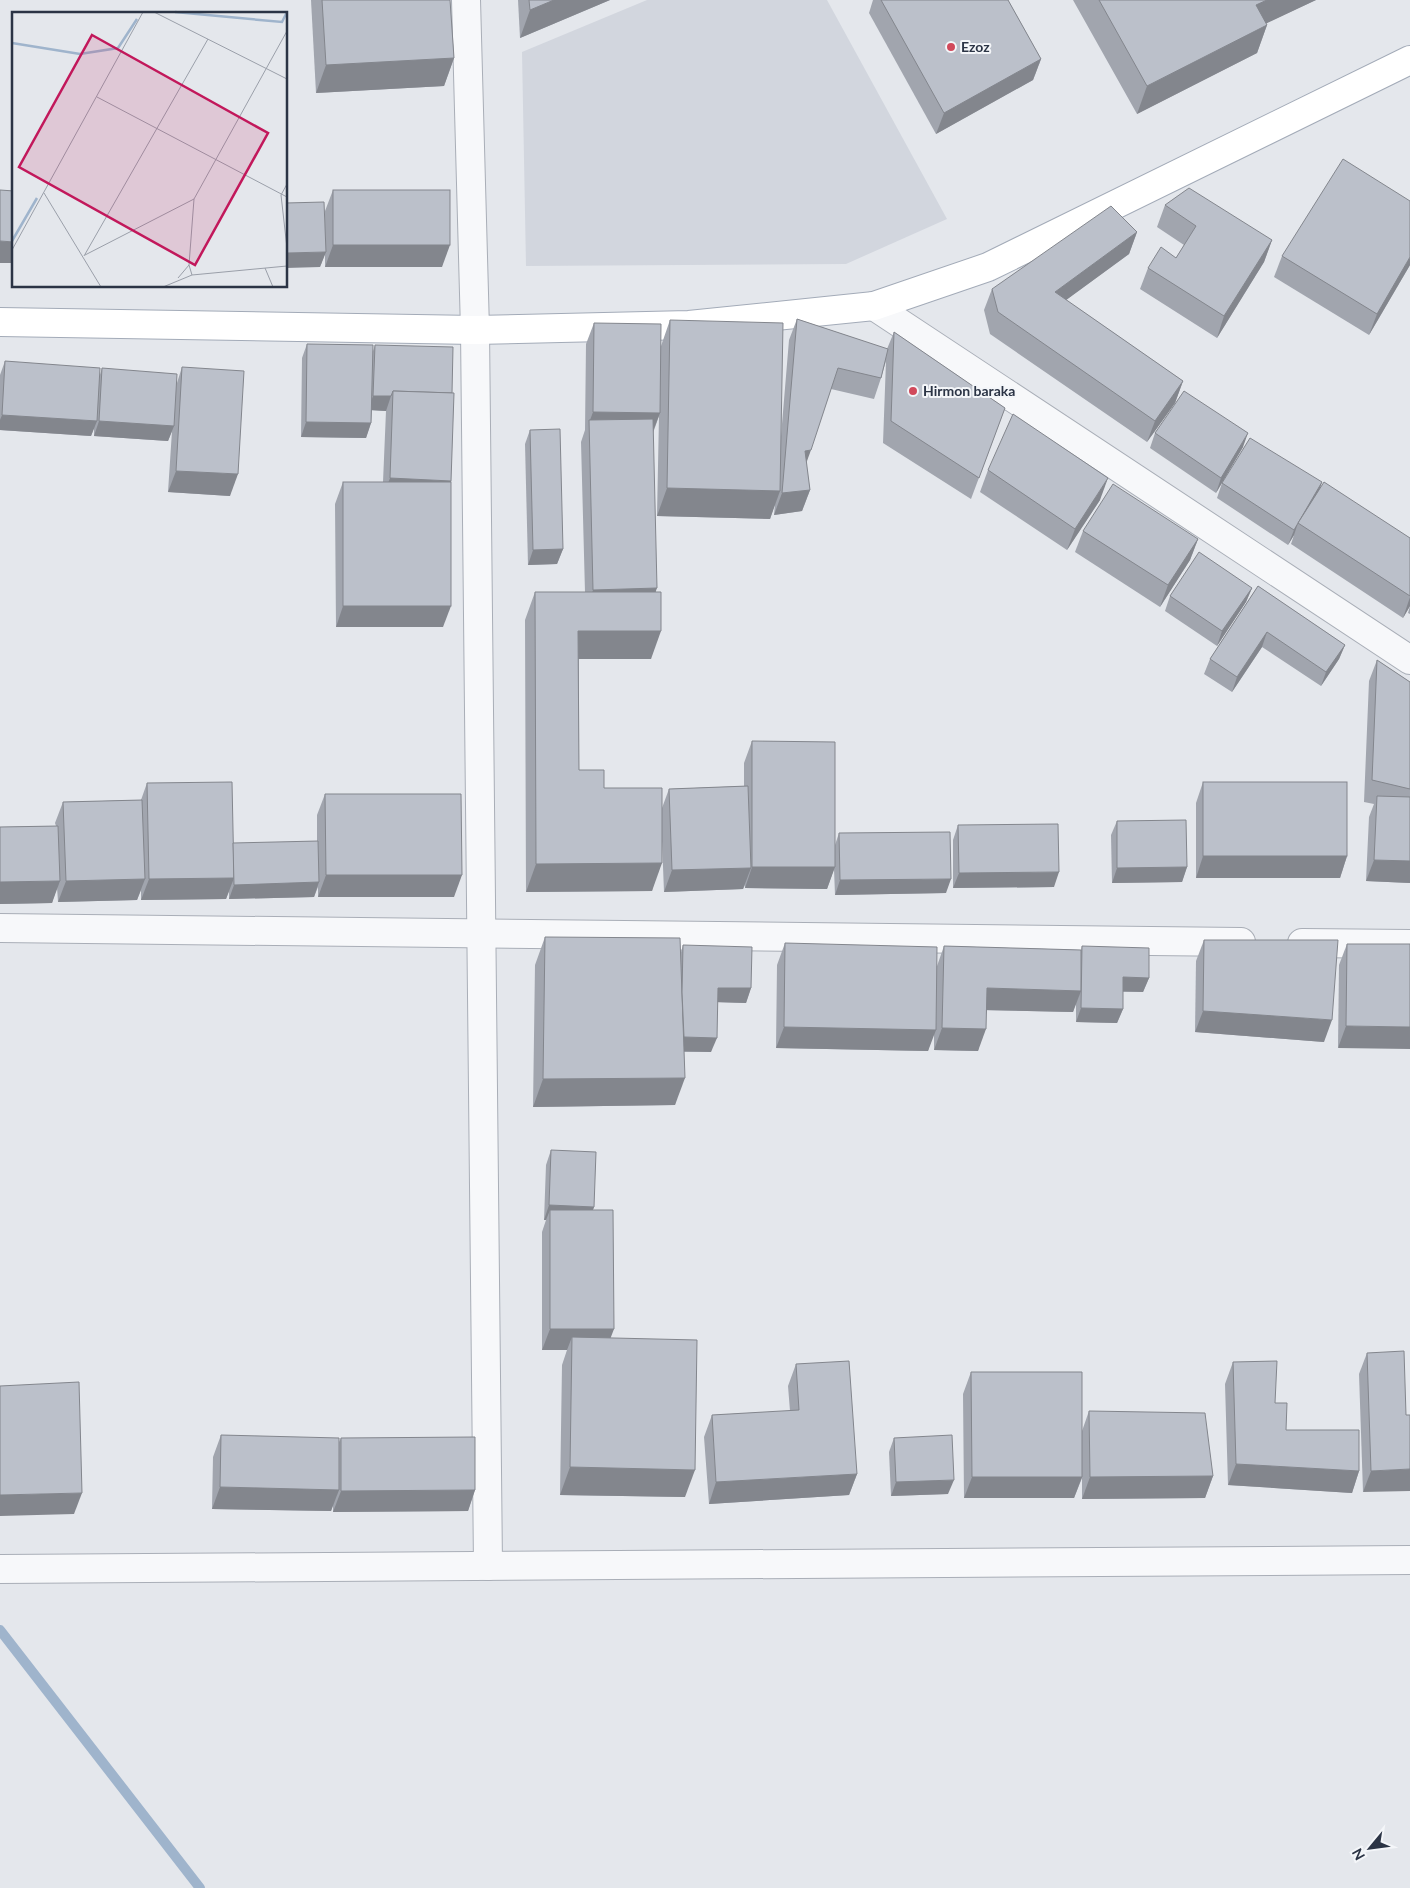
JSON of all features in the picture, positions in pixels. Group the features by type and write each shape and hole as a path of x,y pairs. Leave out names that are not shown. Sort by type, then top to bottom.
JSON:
{"main road":[{"path":"0,322 475,330 689,325 874,306 988,267 1410,60"}],"street":[{"path":"466,0 475,330 488,1566"},
{"path":"874,306 1410,660"},
{"path":"0,928 1410,944"},
{"path":"0,1569 1410,1560"}],"shaded area":[{"path":"647,0 827,0 947,219 846,264 526,266 522,52"}],"building":[{"path":"322,0 450,0 454,58 326,65"},
{"path":"529,0 554,0 530,10"},
{"name":"Ezoz","path":"881,0 1008,0 1041,59 944,113"},
{"path":"1099,0 1267,0 1256,5 1267,25 1147,86"},
{"path":"1343,159 1410,201 1410,257 1377,314 1282,256"},
{"path":"1189,188 1272,240 1224,316 1148,268 1161,247 1176,258 1196,226 1165,205"},
{"path":"0,190 12,191 12,242 0,241"},
{"path":"333,190 450,190 450,245 333,245"},
{"path":"324,202 326,252 288,253 288,203"},
{"path":"1111,206 1137,232 1055,292 1183,381 1155,421 998,312 992,289"},
{"path":"797,319 888,349 881,378 838,368 811,450 805,451 810,490 782,493"},
{"path":"670,320 783,323 780,491 667,488"},
{"path":"594,323 661,324 660,413 593,412"},
{"name":"Hirmon baraka","path":"894,332 1005,408 979,478 891,421"},
{"path":"307,344 373,345 371,423 306,422"},
{"path":"375,345 453,347 452,393 393,391 391,396 373,396"},
{"path":"5,361 100,368 97,421 2,415"},
{"path":"182,367 244,371 238,474 176,471"},
{"path":"102,368 177,374 174,426 99,421"},
{"path":"393,391 454,393 451,481 390,478"},
{"path":"1184,391 1248,433 1221,478 1155,433"},
{"path":"1013,414 1108,478 1075,529 988,470"},
{"path":"653,419 657,588 593,590 589,420"},
{"path":"560,429 563,549 533,550 530,430"},
{"path":"1250,438 1322,482 1294,530 1222,483"},
{"path":"343,482 451,482 451,606 343,606"},
{"path":"1324,482 1410,538 1410,596 1298,523"},
{"path":"1113,484 1198,539 1168,585 1083,531"},
{"path":"1199,552 1252,588 1222,631 1170,596"},
{"path":"1258,586 1345,645 1326,672 1267,632 1237,677 1210,659"},
{"path":"535,592 661,592 661,631 578,631 579,770 604,770 604,788 662,788 662,863 536,864"},
{"path":"1377,660 1410,682 1410,789 1372,780"},
{"path":"752,741 835,742 835,867 752,867"},
{"path":"232,782 234,878 149,879 147,783"},
{"path":"1203,782 1347,782 1347,856 1203,856"},
{"path":"748,786 751,868 672,870 669,789"},
{"path":"325,794 461,794 462,875 326,875"},
{"path":"1377,796 1410,797 1410,861 1374,860"},
{"path":"142,800 145,879 66,881 63,802"},
{"path":"1186,820 1187,867 1117,868 1117,821"},
{"path":"1058,824 1059,872 959,873 958,825"},
{"path":"58,826 60,881 0,882 0,827"},
{"path":"950,832 951,879 840,880 839,833"},
{"path":"318,841 319,882 234,885 233,843"},
{"path":"545,937 680,938 685,1078 543,1079"},
{"path":"1204,940 1338,940 1332,1020 1203,1011"},
{"path":"785,943 937,947 936,1030 784,1027"},
{"path":"1347,944 1410,944 1410,1027 1346,1026"},
{"path":"683,945 752,947 751,988 718,988 717,1038 684,1037 682,992"},
{"path":"944,946 1081,950 1081,991 987,988 986,1029 942,1028"},
{"path":"1082,946 1149,948 1149,978 1123,977 1123,1009 1081,1008"},
{"path":"551,1150 596,1152 594,1207 549,1205"},
{"path":"550,1210 613,1210 614,1329 550,1329"},
{"path":"572,1337 697,1340 695,1470 570,1467"},
{"path":"1404,1351 1406,1415 1410,1415 1410,1469 1371,1471 1367,1353"},
{"path":"849,1361 857,1474 716,1482 712,1415 799,1410 796,1364"},
{"path":"1277,1361 1275,1403 1287,1403 1286,1430 1359,1430 1359,1471 1236,1464 1233,1362"},
{"path":"971,1372 1082,1372 1082,1477 972,1477"},
{"path":"79,1382 82,1493 0,1495 0,1386"},
{"path":"1089,1411 1205,1413 1213,1476 1090,1477"},
{"path":"221,1435 339,1438 339,1490 220,1487"},
{"path":"952,1435 954,1480 896,1482 894,1438"},
{"path":"475,1437 475,1490 341,1491 341,1438"}],"waterway":[{"path":"0,1630 200,1888"}],"place":[{"name":"Ezoz","path":"951,47"},
{"name":"Hirmon baraka","path":"913,391"}]}
